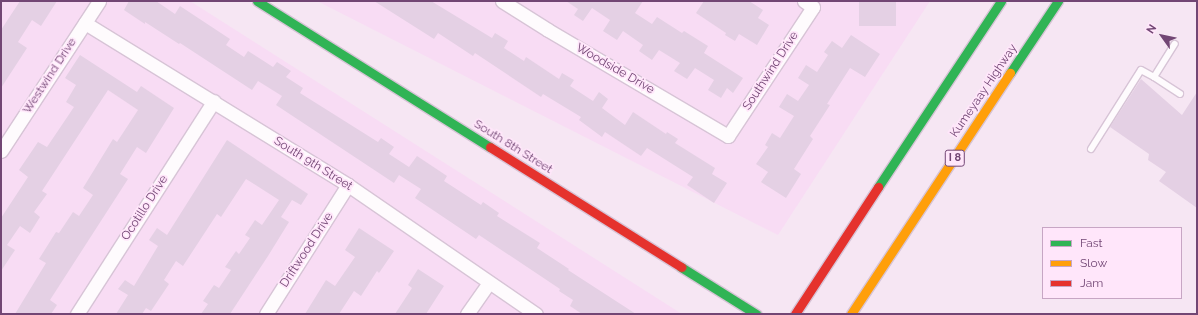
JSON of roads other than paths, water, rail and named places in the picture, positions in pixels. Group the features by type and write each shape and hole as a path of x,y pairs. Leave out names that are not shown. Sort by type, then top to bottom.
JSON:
{"main road":[{"name":"South 8th Street","path":"257,1 756,314"},
{"path":"795,314 1001,1"},
{"name":"Kumeyaay Highway","path":"851,314 1058,1"}],"street":[{"name":"Westwind Drive","path":"1,151 99,1"},
{"name":"Woodside Drive","path":"502,1 548,30 728,136"},
{"name":"Southwind Drive","path":"728,136 808,4"},
{"name":"South 9th Street","path":"85,23 214,101 348,186 536,314"},
{"name":"Ocotillo Drive","path":"77,314 214,101"},
{"name":"Driftwood Drive","path":"266,314 348,186"},
{"path":"467,314 489,283"}],"lane":[{"path":"1154,77 1175,44"},
{"path":"1090,149 1142,70 1180,94"}]}
